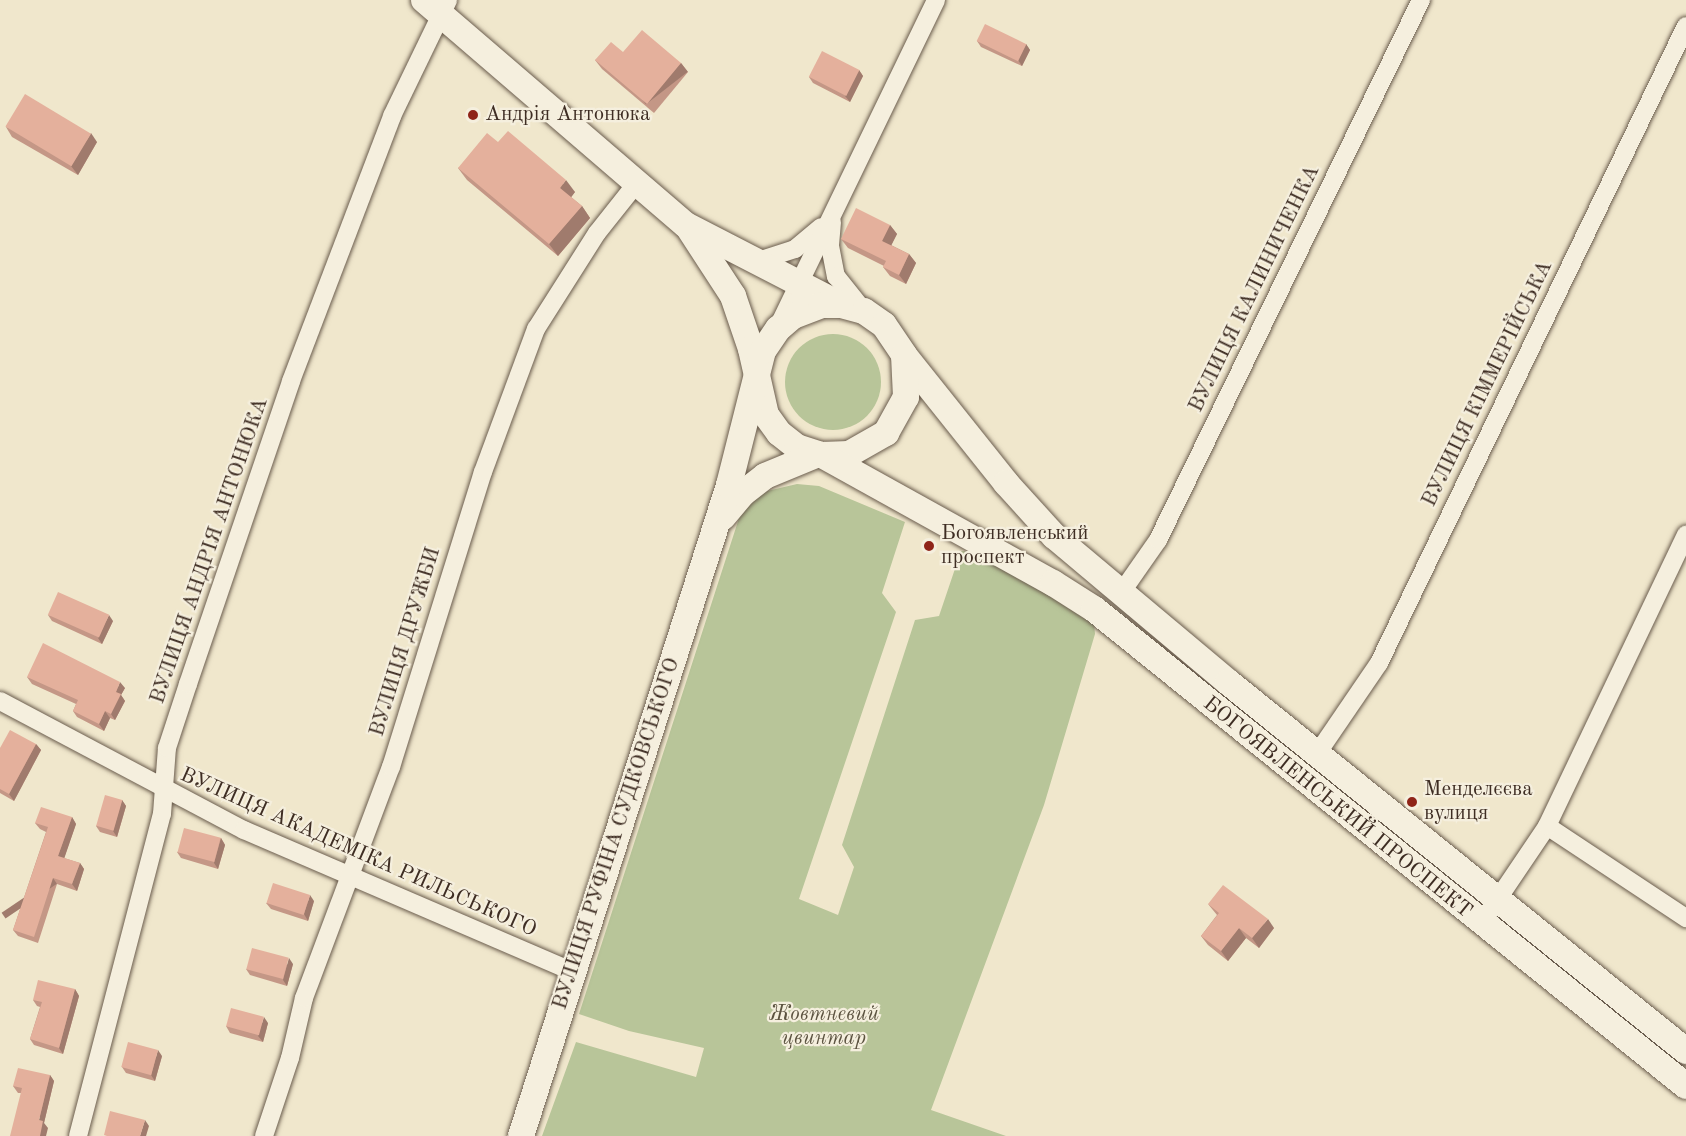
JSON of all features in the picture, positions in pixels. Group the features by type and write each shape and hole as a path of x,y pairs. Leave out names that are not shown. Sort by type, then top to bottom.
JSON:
{"main road":[{"name":"БОГОЯВЛЕНСЬКИЙ ПРОСПЕКТ","path":"437,5 636,184 686,225 884,325 904,355 1006,483 1054,536 1317,754 1686,1051"},
{"name":"БОГОЯВЛЕНСЬКИЙ ПРОСПЕКТ","path":"686,225 733,296 757,376 761,405 772,425 788,441 820,454 1053,583 1094,609 1481,924 1686,1086"},
{"path":"778,329 802,311 853,308"},
{"name":"ВУЛИЦЯ РУФІНА СУДКОВСЬКОГО","path":"521,1136 714,532 763,351 778,329"},
{"path":"820,454 863,449 895,423 908,383 904,355"},
{"name":"ВУЛИЦЯ РУФІНА СУДКОВСЬКОГО","path":"714,532 726,512 753,484 777,469 820,454"}],"street":[{"name":"ВУЛИЦЯ РУФІНА СУДКОВСЬКОГО","path":"778,329 936,0"},
{"name":"ВУЛИЦЯ КАЛИНИЧЕНКА","path":"1121,593 1158,540 1421,0"},
{"name":"ВУЛИЦЯ АНДРІЯ АНТОНЮКА","path":"78,1136 162,814 167,748 291,381 437,5"},
{"name":"ВУЛИЦЯ КІММЕРІЙСЬКА","path":"1317,754 1379,663 1686,26"},
{"name":"ВУЛИЦЯ ДРУЖБИ","path":"264,1136 290,1058 304,998 391,767 483,472 536,329 597,232 636,184"},
{"name":"ВУЛИЦЯ РУФІНА СУДКОВСЬКОГО","path":"758,261 777,257 803,243 837,206"},
{"name":"ВУЛИЦЯ РУФІНА СУДКОВСЬКОГО","path":"837,206 830,234 832,261 853,308"},
{"path":"1481,924 1499,901 1547,826 1686,534"},
{"name":"ВУЛИЦЯ АКАДЕМІКА РИЛЬСЬКОГО","path":"0,701 163,789 351,878 573,972"},
{"path":"1547,826 1686,918"}],"green space":[{"path":"833,334 851,338 867,348 877,364 881,382 877,400 867,416 851,426 833,430 815,426 799,416 789,400 785,382 789,364 799,348 815,338"},
{"name":"Жовтневий цвинтар","path":"797,484 819,486 905,522 882,593 896,612 799,899 838,915 854,867 842,845 915,620 939,616 961,551 981,552 1094,623 1095,634 1044,805 931,1110 1006,1136 542,1136 576,1042 696,1077 704,1048 629,1031 579,1014 740,515 763,492"}],"building":[{"path":"985,24 1026,44 1018,61 977,41"},
{"path":"642,30 681,63 647,104 595,60 611,42 623,52"},
{"path":"822,51 859,70 846,96 809,77"},
{"path":"25,94 91,134 71,166 5,127"},
{"path":"508,131 566,180 560,188 582,206 549,244 458,168 487,133 498,142"},
{"path":"856,208 890,225 882,241 909,254 899,275 883,267 886,261 841,239"},
{"path":"58,592 109,615 99,638 48,615"},
{"path":"43,643 120,682 116,692 121,694 111,714 105,711 99,724 73,711 78,700 27,677"},
{"path":"10,730 36,744 9,794 0,789 0,748"},
{"path":"105,795 122,800 113,831 96,826"},
{"path":"41,807 72,817 58,856 80,863 72,884 53,878 34,937 13,930 48,827 35,823"},
{"path":"184,828 221,838 214,862 178,852"},
{"path":"273,883 310,895 304,915 267,903"},
{"path":"1223,885 1268,919 1252,938 1239,928 1221,951 1201,936 1219,913 1208,904"},
{"path":"252,948 289,958 283,979 246,969"},
{"path":"38,980 75,989 59,1048 30,1039 42,1002 33,1000"},
{"path":"231,1008 264,1017 259,1035 226,1026"},
{"path":"128,1042 158,1050 151,1075 121,1067"},
{"path":"18,1068 50,1075 39,1120 43,1121 40,1136 10,1136 22,1088 13,1086"},
{"path":"110,1111 145,1120 140,1136 104,1135"}],"place":[{"name":"Андрія Антонюка","path":"473,115"},
{"name":"Богоявленський проспект","path":"929,546"},
{"name":"Менделєєва вулиця","path":"1412,802"}]}
